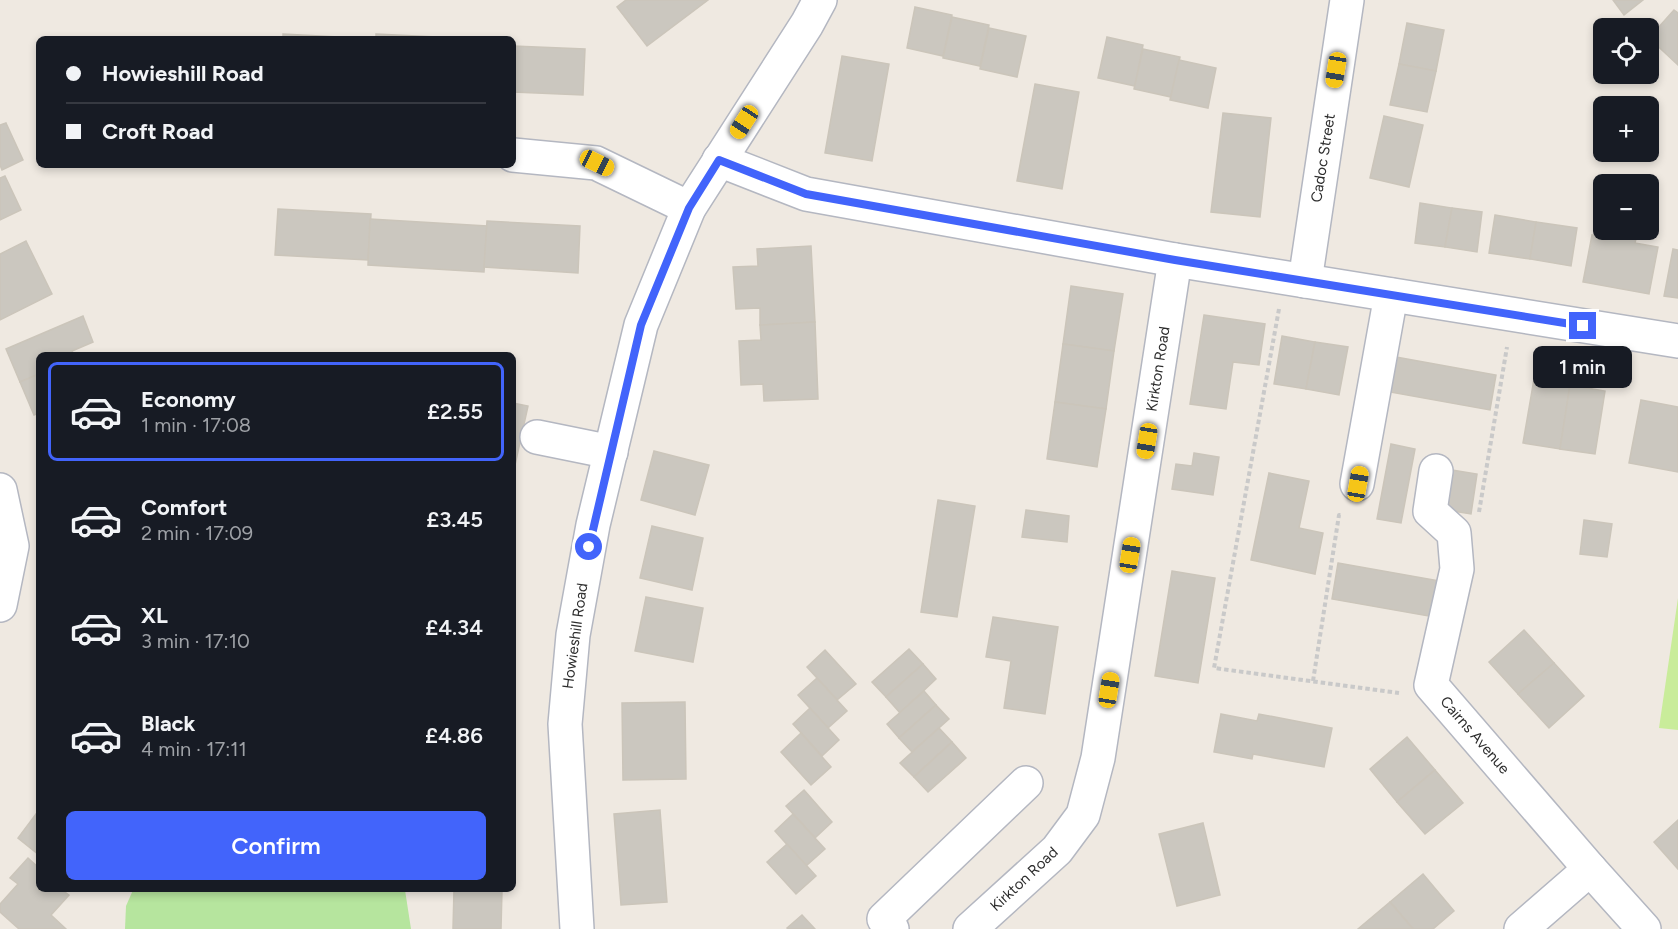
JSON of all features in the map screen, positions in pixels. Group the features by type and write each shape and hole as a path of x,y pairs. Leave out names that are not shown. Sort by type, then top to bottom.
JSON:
{"street":[{"name":"Howieshill Road","path":"577,929 565,724 573,635 593,525 641,325 689,208 820,0"},
{"name":"Cadoc Street","path":"1294,279 1347,0"},
{"path":"516,155 597,163 689,208"},
{"path":"719,160 806,194 1175,260 1678,341"},
{"name":"Kirkton Road","path":"970,929 1057,850 1083,815 1098,758 1175,260"},
{"path":"1358,484 1391,295"},
{"path":"537,437 611,452"},
{"name":"Cairns Avenue","path":"1436,471 1430,511 1454,533 1457,569 1431,685 1644,929"},
{"path":"0,490 12,546 0,605"},
{"path":"892,929 884,919 1026,783"},
{"path":"1521,929 1590,869"}],"path":[{"path":"1294,279 1214,668 1411,695 1431,685"},
{"path":"1479,512 1512,314"},
{"path":"1313,681 1339,515 1353,517 1358,484"}],"green space":[{"path":"1678,598 1678,730 1659,728"},
{"path":"132,892 405,892 411,929 125,929 126,906"}],"building":[{"path":"626,0 708,0 647,46 617,7"},
{"path":"1613,0 1643,0 1624,15"},
{"path":"915,7 952,15 943,56 907,48"},
{"path":"1674,10 1678,13 1678,65 1659,47 1659,27"},
{"path":"952,17 989,25 980,66 943,58"},
{"path":"1407,23 1444,30 1436,71 1399,64"},
{"path":"989,28 1026,36 1017,77 980,69"},
{"path":"283,34 320,36 283,36"},
{"path":"376,34 417,36 376,36"},
{"path":"1107,37 1143,45 1135,86 1098,78"},
{"path":"516,46 585,49 583,95 516,92"},
{"path":"1143,49 1180,57 1171,97 1134,89"},
{"path":"842,56 889,64 872,161 825,153"},
{"path":"1179,60 1216,68 1208,108 1170,100"},
{"path":"1399,64 1436,71 1427,112 1390,105"},
{"path":"1035,84 1079,92 1062,189 1017,181"},
{"path":"1223,113 1271,118 1260,217 1211,212"},
{"path":"1384,116 1423,125 1409,187 1370,178"},
{"path":"6,123 23,160 2,170 0,125"},
{"path":"5,176 21,210 0,220 0,178"},
{"path":"1420,203 1452,208 1445,247 1415,243"},
{"path":"1452,208 1482,212 1477,252 1445,247"},
{"path":"278,209 371,214 368,260 275,255"},
{"path":"1495,215 1536,222 1530,259 1489,253"},
{"path":"370,219 487,226 484,272 368,265"},
{"path":"487,221 580,226 578,273 484,267"},
{"path":"1536,222 1577,228 1571,266 1530,259"},
{"path":"1592,235 1593,240 1636,240 1635,243 1658,247 1649,294 1583,282"},
{"path":"26,241 52,294 0,320 0,254"},
{"path":"811,246 815,322 760,325 760,308 736,309 733,267 758,266 757,249"},
{"path":"1673,249 1678,250 1678,298 1664,296"},
{"path":"1071,286 1123,294 1114,351 1063,344"},
{"path":"1204,315 1265,324 1259,365 1233,362 1226,409 1190,404"},
{"path":"83,316 93,342 72,352 36,352 36,375 20,382 6,349"},
{"path":"815,322 818,399 764,401 763,384 741,385 739,341 761,340 760,325"},
{"path":"1282,336 1315,342 1306,389 1274,384"},
{"path":"1315,342 1348,347 1339,395 1306,389"},
{"path":"1063,344 1114,351 1106,409 1055,402"},
{"path":"1396,357 1496,375 1490,410 1390,392"},
{"path":"36,375 36,414 34,415 20,382"},
{"path":"1534,379 1570,385 1560,449 1523,443"},
{"path":"1570,385 1605,391 1595,454 1560,449"},
{"path":"1641,400 1678,407 1678,472 1629,463"},
{"path":"1055,402 1106,409 1097,467 1047,459"},
{"path":"516,404 528,406 516,460"},
{"path":"1391,444 1415,449 1401,523 1377,519"},
{"path":"654,451 709,465 695,515 641,500"},
{"path":"1194,453 1219,457 1213,495 1172,489 1176,464 1192,466"},
{"path":"1452,470 1477,474 1471,514 1446,510"},
{"path":"1269,473 1309,481 1299,528 1323,533 1315,574 1251,560"},
{"path":"938,500 975,506 957,617 921,612"},
{"path":"1026,510 1069,516 1067,542 1022,537"},
{"path":"1584,520 1612,524 1607,557 1580,554"},
{"path":"652,526 703,538 692,590 640,578"},
{"path":"1338,563 1440,581 1434,617 1332,599"},
{"path":"1172,571 1215,578 1198,683 1155,676"},
{"path":"646,597 703,608 693,662 635,651"},
{"path":"993,617 1058,627 1045,714 1004,708 1011,661 986,657"},
{"path":"1524,630 1554,663 1518,694 1489,662"},
{"path":"909,649 923,664 886,697 872,682"},
{"path":"825,650 856,684 837,700 807,667"},
{"path":"1554,663 1584,696 1549,728 1518,694"},
{"path":"923,664 936,679 900,713 886,697"},
{"path":"817,678 847,711 828,728 798,695"},
{"path":"924,691 936,705 899,738 887,724"},
{"path":"685,702 686,779 623,780 622,703"},
{"path":"936,705 949,719 912,752 899,738"},
{"path":"810,708 839,740 822,756 793,724"},
{"path":"1221,714 1257,721 1259,714 1332,728 1324,767 1253,754 1252,759 1214,752"},
{"path":"939,728 952,742 914,777 900,763"},
{"path":"801,733 831,767 811,785 781,752"},
{"path":"1407,737 1435,770 1397,802 1370,769"},
{"path":"952,742 966,758 928,792 914,777"},
{"path":"1435,770 1463,803 1425,834 1397,802"},
{"path":"804,790 832,822 815,838 786,806"},
{"path":"660,810 667,902 621,905 614,814"},
{"path":"36,814 36,853 18,838"},
{"path":"793,814 825,849 806,866 775,831"},
{"path":"1678,820 1678,869 1654,842"},
{"path":"1203,823 1220,895 1177,906 1159,834"},
{"path":"787,844 816,876 796,894 767,862"},
{"path":"28,858 36,865 36,892 65,892 69,895 51,915 66,929 19,929 0,912 0,904 18,884 10,878"},
{"path":"1423,874 1454,911 1433,929 1413,929 1390,902"},
{"path":"454,892 502,892 501,929 453,929"},
{"path":"1390,902 1413,929 1358,929"},
{"path":"802,915 815,929 787,928"}],"route":[{"path":"589,547 641,325 689,208 719,160 806,194 1175,260 1583,326"}]}
